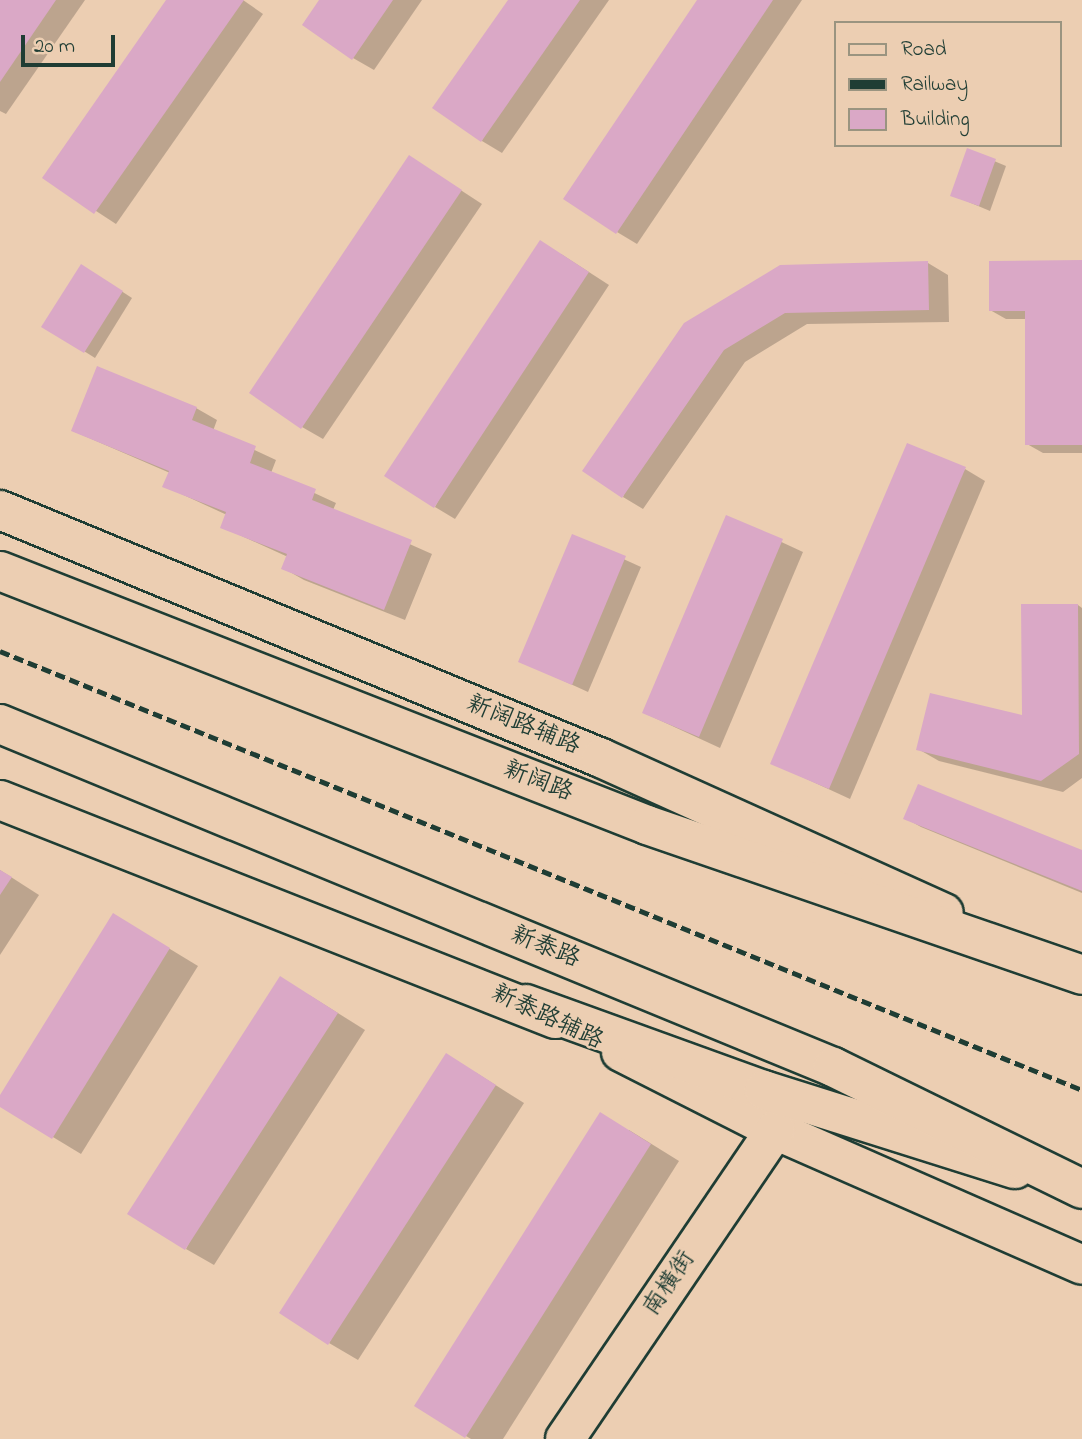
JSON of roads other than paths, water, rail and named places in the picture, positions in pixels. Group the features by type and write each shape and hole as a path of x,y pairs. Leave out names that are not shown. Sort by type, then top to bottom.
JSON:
{"main road":[{"name":"新阔路辅路","path":"0,510 601,758 855,870 1038,958"},
{"name":"新阔路","path":"0,572 647,825 910,919 1038,958 1082,975"},
{"name":"新泰路","path":"0,724 833,1067 1082,1189"},
{"name":"新泰路辅路","path":"0,800 526,1004 775,1130 1082,1265"},
{"path":"526,1004 764,1090 1082,1189"},
{"name":"南横街","path":"565,1439 775,1130"}],"railway":[{"path":"0,651 1082,1090"}]}
